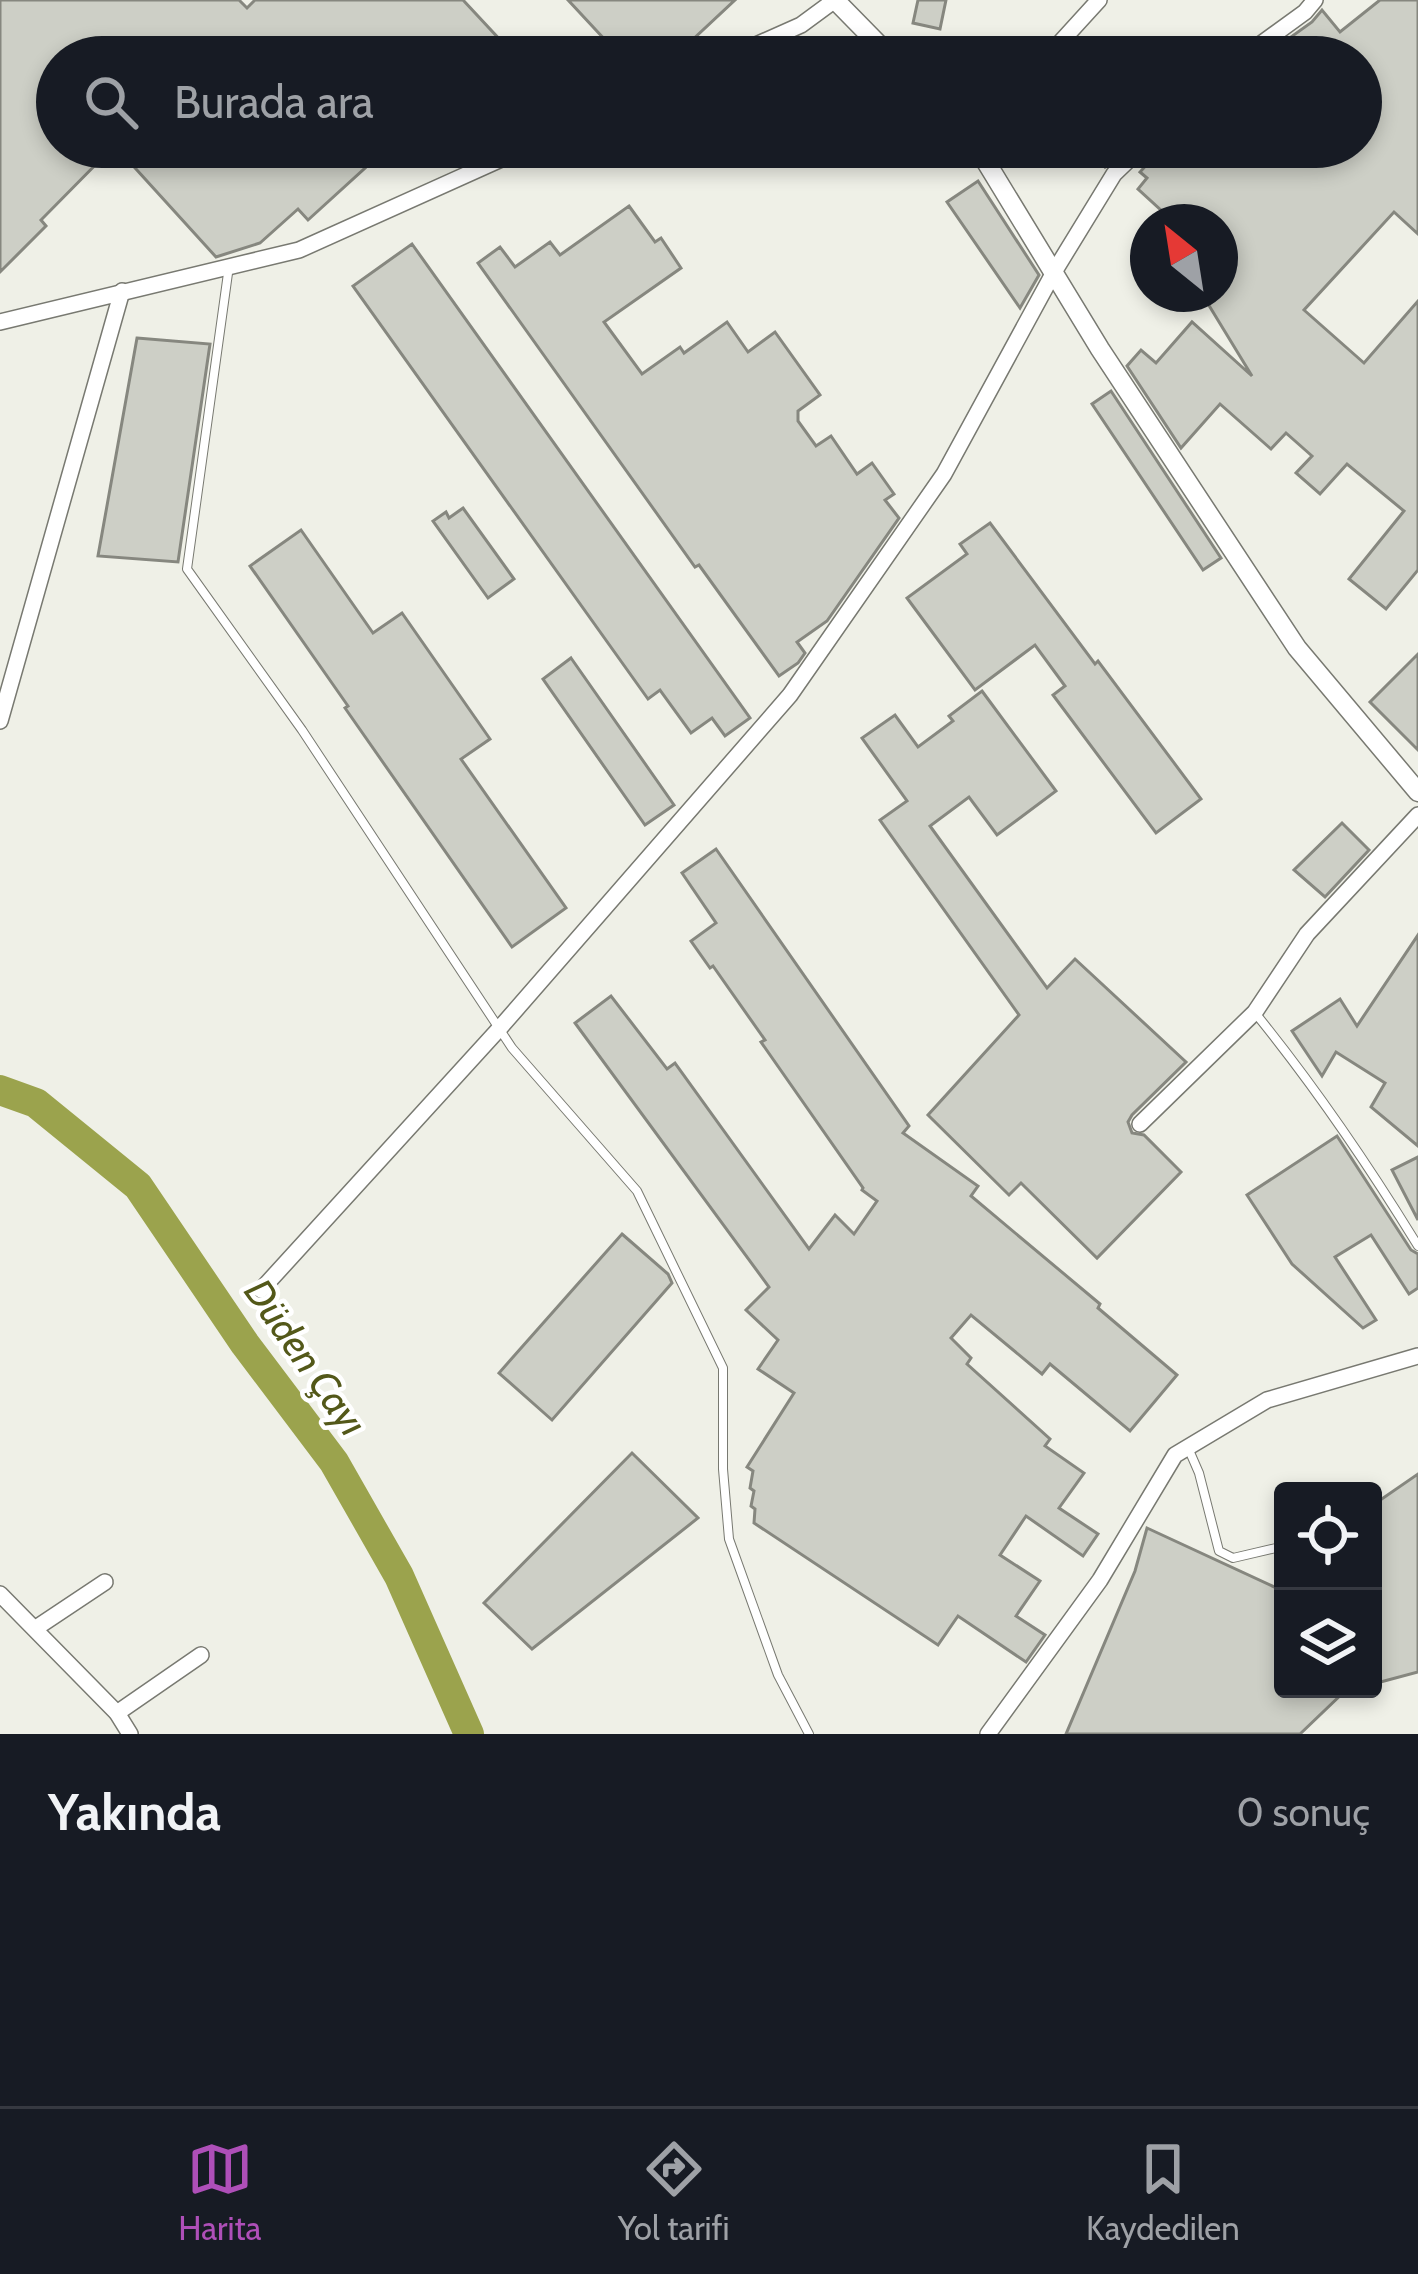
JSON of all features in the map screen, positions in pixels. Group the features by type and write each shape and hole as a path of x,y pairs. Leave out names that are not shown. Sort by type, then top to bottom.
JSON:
{"street":[{"path":"776,36 835,0 870,36"},
{"path":"1066,36 1099,0"},
{"path":"1272,36 1315,0"},
{"path":"0,322 299,250 481,168"},
{"path":"990,168 1100,349 1297,648 1418,792"},
{"path":"261,1290 500,1029 790,695 944,474 1054,272 1120,168"},
{"path":"0,721 122,291"},
{"path":"1141,1124 1255,1012 1307,934 1418,815"},
{"path":"988,1734 1100,1580 1175,1455 1267,1400 1418,1356"},
{"path":"36,1628 105,1582"},
{"path":"0,1594 117,1713 130,1734"},
{"path":"117,1713 201,1655"}],"lane":[{"path":"229,266 187,569 302,730 512,1048 637,1191 723,1368 729,1539 778,1675 809,1734"},
{"path":"1255,1012 1418,1246"},
{"path":"1187,1446 1219,1551 1233,1558 1274,1548"}],"building":[{"path":"0,0 239,0 247,8 255,0 463,0 496,36 36,36 36,168 92,168 41,220 46,226 0,272"},
{"path":"568,0 735,0 696,36 601,36"},
{"path":"918,0 946,0 940,29 913,23"},
{"path":"1380,0 1418,0 1418,234 1394,212 1304,310 1364,363 1418,301 1418,570 1386,609 1349,579 1404,511 1347,464 1320,494 1296,473 1312,456 1286,433 1271,449 1220,404 1181,448 1127,366 1141,350 1156,363 1192,322 1252,376 1213,312 1238,312 1238,204 1154,204 1138,189 1147,178 1140,172 1144,168 1382,168 1382,36 1292,36 1322,10 1340,32"},
{"path":"135,168 365,168 308,220 298,209 260,243 216,257"},
{"path":"978,181 1039,275 1020,308 947,202"},
{"path":"629,206 655,242 661,238 681,268 604,322 642,374 680,347 684,353 727,322 748,352 775,332 820,395 798,411 798,421 816,446 831,436 857,474 872,463 894,494 885,500 899,518 827,621 797,642 805,653 798,663 779,676 699,565 695,567 478,263 500,247 515,267 550,242 560,255"},
{"path":"412,244 750,718 725,736 712,718 691,733 660,690 648,699 353,286"},
{"path":"137,338 210,344 178,562 98,556"},
{"path":"1111,391 1221,558 1203,570 1092,404"},
{"path":"463,508 514,579 488,598 433,521 446,512 449,518"},
{"path":"990,523 1201,799 1156,833 1053,695 1065,686 1035,645 975,690 907,598 967,554 960,544"},
{"path":"301,530 373,633 402,613 490,739 461,759 566,908 512,947 250,566"},
{"path":"1418,654 1418,750 1370,702"},
{"path":"571,658 674,805 645,825 543,679"},
{"path":"982,691 1056,791 997,835 969,797 930,826 1047,988 1075,959 1186,1062 1128,1122 1132,1133 1144,1135 1181,1172 1097,1258 1021,1183 1009,1195 928,1115 1019,1015 880,820 907,801 862,738 895,715 918,747"},
{"path":"1342,823 1369,850 1325,897 1294,870"},
{"path":"716,849 909,1126 903,1133 978,1186 971,1196 1177,1375 1130,1431 1050,1364 1042,1374 971,1315 951,1338 971,1358 967,1364 1050,1439 1045,1446 1084,1473 1059,1508 1098,1534 1083,1556 1026,1516 1000,1555 1040,1581 1016,1616 1045,1635 1026,1662 958,1616 938,1645 754,1523 753,1471 747,1467 794,1393 758,1369 778,1340 746,1310 769,1287 575,1023 611,996 667,1069 675,1063 809,1249 835,1215 854,1234 877,1201 862,1190 761,1042 765,1040 691,941 716,923 682,873"},
{"path":"1418,935 1418,1146 1371,1107 1385,1083 1336,1052 1322,1076 1292,1031 1340,999 1357,1026"},
{"path":"1337,1136 1418,1254 1418,1288 1409,1294 1371,1235 1335,1257 1376,1320 1363,1328 1292,1264 1247,1195"},
{"path":"1418,1157 1418,1220 1392,1170"},
{"path":"622,1234 668,1274 672,1283 552,1420 499,1373"},
{"path":"632,1453 698,1518 532,1649 484,1603"},
{"path":"1418,1474 1418,1672 1382,1682 1382,1590 1382,1499"},
{"path":"1147,1528 1274,1587 1274,1698 1338,1698 1300,1734 1066,1734 1135,1571"}],"waterway":[{"name":"Düden Çayı","path":"0,1090 36,1103 138,1186 245,1344 334,1462 399,1576 469,1734"}]}
